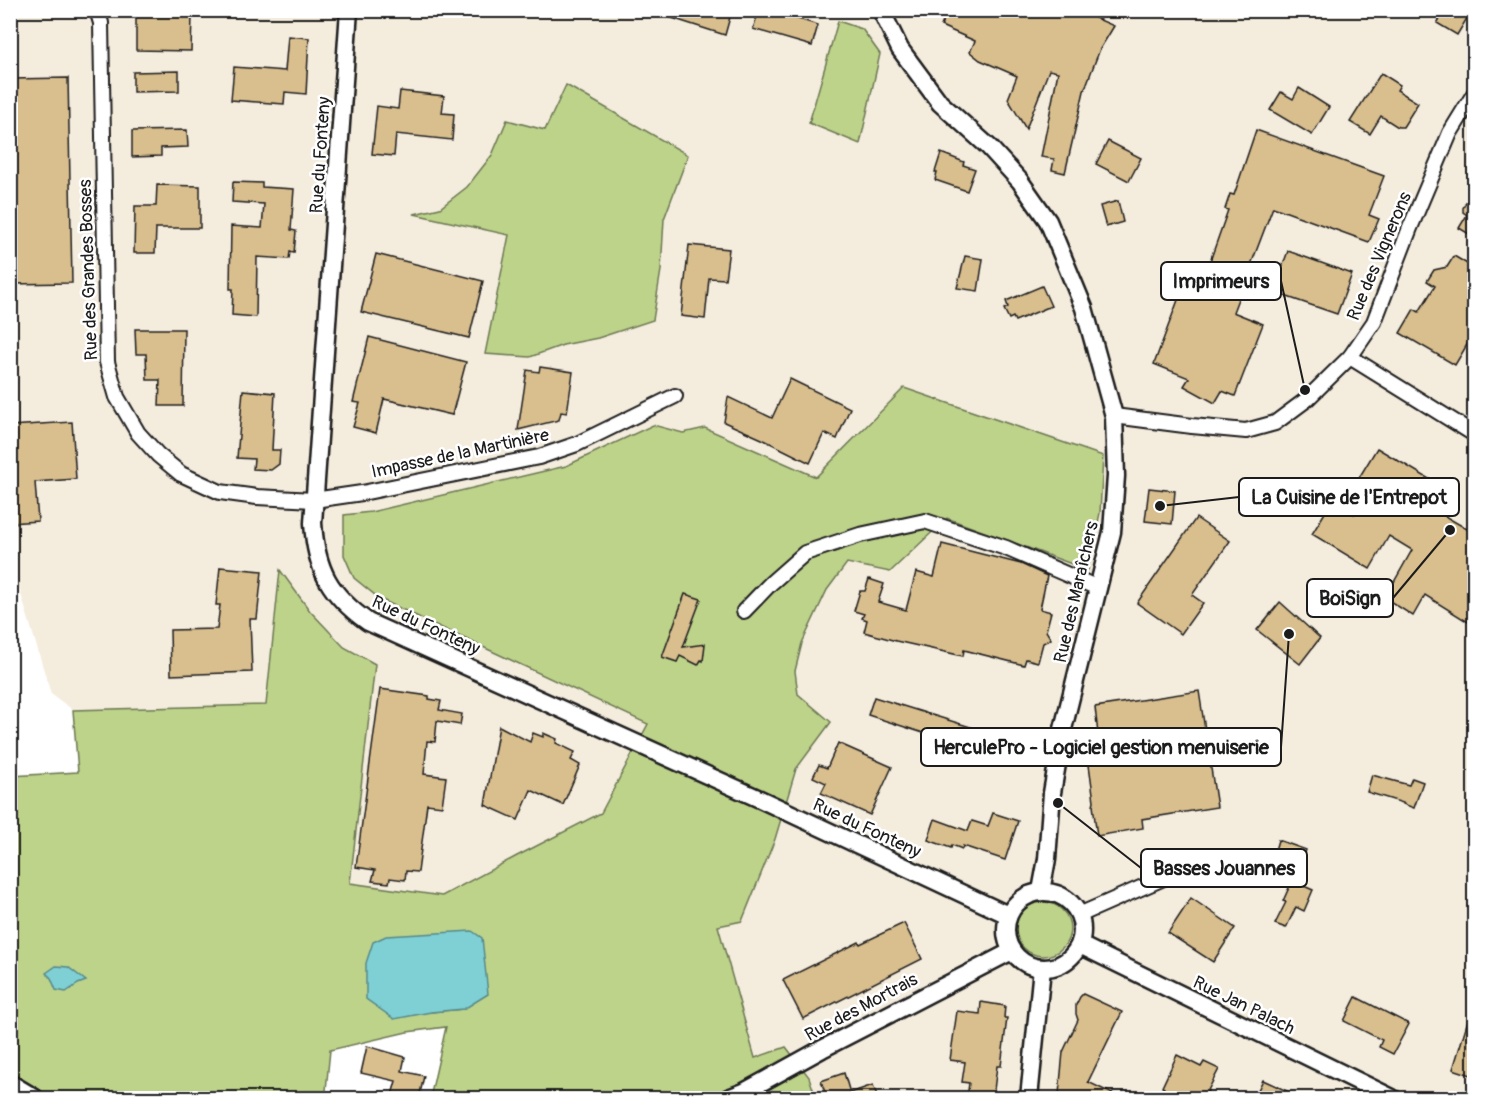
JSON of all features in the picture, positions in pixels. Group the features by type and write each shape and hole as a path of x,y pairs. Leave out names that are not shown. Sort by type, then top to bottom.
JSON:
{"street":[{"name":"Rue des Grandes Bosses","path":"97,10 101,23 107,362 117,397 138,433 158,455 181,474 220,492 257,497 314,500"},
{"name":"Rue du Fonteny","path":"349,10 313,532 319,563 332,589 350,609 369,622 1008,915"},
{"name":"Rue des Maraîchers","path":"881,10 900,49 940,103 989,147 1020,181 1048,222 1084,308 1114,416 1116,476 1112,532 1063,729 1041,891"},
{"name":"Rue des Vignerons","path":"1114,416 1246,431 1275,423 1306,400 1350,357 1374,322 1410,228 1450,134 1474,94"},
{"path":"1350,357 1474,434"},
{"name":"Impasse de la Martinière","path":"314,500 362,493 539,457 577,444 675,396"},
{"path":"744,611 805,553 860,535 925,521 1006,548 1098,588"},
{"path":"1079,915 1168,876"},
{"path":"1041,891 1060,895 1068,900 1079,915 1082,926 1080,945 1072,956 1053,967 1042,968 1030,966 1020,960 1011,951 1005,934 1008,915 1013,906 1030,894 1041,891"},
{"name":"Rue Jan Palach","path":"1080,945 1392,1098"},
{"name":"Rue des Mortrais","path":"728,1098 744,1092 1011,951"},
{"path":"1029,1098 1042,968"},
{"path":"10,1083 35,1098"}],"shaded area":[{"path":"11,11 1474,11 1474,1098 816,1098 809,1077 755,1058 718,926 742,921 775,839 797,769 831,722 798,694 795,671 802,643 827,590 848,563 890,572 947,518 1088,570 1100,513 1103,456 904,388 816,477 705,428 683,433 653,425 566,466 371,512 345,515 344,555 354,578 380,599 648,724 601,813 442,896 350,883 375,664 344,647 310,611 280,571 266,705 73,710 51,694 11,564"}],"green space":[{"path":"838,21 862,29 880,54 860,144 809,123"},
{"path":"566,85 688,155 664,219 661,270 653,320 598,338 563,345 530,357 485,354 509,235 414,214 440,208 467,187 492,155 507,120 545,130"},
{"path":"904,388 1103,456 1100,513 1088,570 947,518 890,572 847,563 827,590 802,643 795,671 798,694 831,722 796,769 775,839 742,921 718,926 755,1058 786,1047 809,1077 816,1098 430,1098 446,1027 407,1032 330,1050 327,1098 11,1098 11,776 78,772 73,710 266,705 280,570 310,611 344,647 375,664 350,883 442,896 601,813 648,724 380,599 354,578 344,555 344,515 371,512 566,466 653,425 683,433 705,428 816,477","holes":["373,942 464,1009 431,1012"]},
{"path":"1043,902 1053,904 1062,910 1068,919 1070,929 1068,939 1062,948 1053,954 1043,956 1033,954 1024,948 1018,939 1016,929 1018,919 1024,910 1033,904"}],"water":[{"path":"472,931 482,938 488,994 464,1009 394,1019 366,999 366,963 373,942 386,936"},
{"path":"56,966 68,967 86,981 66,992 56,990 46,973"}],"building":[{"path":"657,10 732,10 725,35 656,13"},
{"path":"759,10 769,10 818,25 812,46 753,29"},
{"path":"948,10 1077,10 1114,26 1100,49 1084,91 1065,173 1052,170 1054,159 1041,157 1058,72 1049,70 1026,129 1008,99 1017,76 980,60 970,52 975,41 941,26"},
{"path":"1426,10 1472,10 1457,35 1437,23 1440,19"},
{"path":"136,15 192,16 191,51 136,50"},
{"path":"288,36 309,38 306,94 285,92 284,104 231,100 234,67 285,71"},
{"path":"179,71 179,91 133,92 133,72"},
{"path":"1381,73 1400,85 1397,90 1418,103 1403,127 1398,127 1381,116 1370,134 1350,122"},
{"path":"68,78 72,283 10,284 10,79"},
{"path":"1299,88 1329,107 1312,135 1270,110 1281,92 1293,99"},
{"path":"400,91 444,96 442,113 454,114 452,140 396,134 394,156 372,154 377,106 398,109"},
{"path":"187,130 188,147 161,148 161,156 132,157 132,131"},
{"path":"1256,130 1384,176 1369,215 1379,219 1369,242 1273,207 1233,312 1263,324 1235,396 1222,391 1215,403 1184,386 1189,378 1154,364 1181,292 1197,298 1228,210 1225,209 1230,194 1234,195"},
{"path":"1108,141 1141,158 1129,181 1096,164"},
{"path":"941,153 975,169 967,191 935,180"},
{"path":"233,182 262,183 262,187 294,189 291,230 296,231 294,253 290,252 289,259 257,257 256,317 232,315 231,226 262,228 264,204 232,202"},
{"path":"157,185 200,186 200,228 156,228 155,253 134,253 135,206 156,206"},
{"path":"1474,187 1474,237 1459,228 1467,215 1463,212 1463,208"},
{"path":"1118,201 1123,222 1106,227 1100,206"},
{"path":"689,245 729,249 725,279 709,278 705,319 681,316"},
{"path":"1288,251 1352,274 1337,314 1273,292"},
{"path":"376,254 483,281 469,338 361,312"},
{"path":"965,256 983,259 978,291 957,288"},
{"path":"1454,256 1474,268 1474,333 1455,365 1400,333 1414,309 1419,312 1435,286 1427,281 1434,270 1447,267"},
{"path":"1042,286 1051,306 1015,321 1013,317 1009,319 1004,309 1008,307 1006,301"},
{"path":"135,329 184,329 183,406 159,406 160,380 147,380 146,354 136,354"},
{"path":"369,337 466,362 452,415 384,399 376,433 353,427 360,403 353,402"},
{"path":"540,367 573,372 567,413 561,412 559,420 518,430 527,370 539,372"},
{"path":"790,379 850,408 837,439 824,433 810,463 724,422 728,397 772,418"},
{"path":"243,390 275,393 272,450 280,450 279,464 271,470 253,469 254,459 237,458"},
{"path":"72,422 76,479 35,482 38,521 10,523 10,426"},
{"path":"1377,448 1436,483 1424,504 1474,533 1474,610 1468,622 1425,595 1413,616 1385,598 1412,550 1389,536 1370,569 1312,534 1332,501 1354,514 1368,488 1357,481"},
{"path":"1149,488 1175,491 1172,524 1145,521"},
{"path":"1196,518 1230,541 1192,595 1203,603 1181,634 1137,603"},
{"path":"942,544 1021,564 1047,576 1040,609 1051,612 1046,631 1051,639 1043,643 1038,662 1026,659 1024,665 964,650 963,656 864,632 867,620 862,618 864,614 854,611 860,591 865,591 869,579 884,584 878,602 906,610 916,572 934,577"},
{"path":"220,567 262,571 257,619 250,619 252,672 171,675 170,630 217,629 220,605 216,605"},
{"path":"685,594 701,599 683,647 705,644 703,661 701,660 698,665 680,656 677,662 662,657"},
{"path":"1280,602 1320,638 1300,664 1257,630"},
{"path":"380,689 429,696 429,699 441,701 439,710 462,714 460,725 437,721 435,742 427,741 424,774 446,777 442,806 427,804 418,872 406,871 405,880 390,878 389,883 372,881 375,870 356,867"},
{"path":"1199,691 1217,807 1142,819 1143,828 1097,836 1085,736 1098,734 1095,707"},
{"path":"874,697 1006,738 1000,758 868,715"},
{"path":"499,726 530,742 533,733 543,737 543,733 557,739 556,743 575,752 571,760 580,765 563,805 531,790 518,820 485,805"},
{"path":"838,743 892,767 870,815 821,793 826,783 813,777 819,765 827,768"},
{"path":"1372,775 1409,785 1412,778 1423,782 1414,808 1367,792"},
{"path":"993,813 1018,821 1005,860 963,846 962,849 952,845 951,848 928,840 935,819 968,831 972,821 988,826"},
{"path":"1278,840 1306,850 1298,874 1283,869 1279,859 1273,857"},
{"path":"1292,881 1313,890 1304,911 1296,907 1286,928 1275,924 1286,902 1283,901"},
{"path":"1191,898 1235,928 1213,962 1168,933"},
{"path":"904,923 922,959 803,1019 783,980 859,942 860,944"},
{"path":"1083,994 1122,1012 1088,1082 1121,1098 1065,1098 1059,1094 1063,1052 1078,1020 1076,1005"},
{"path":"1356,997 1409,1024 1393,1054 1379,1047 1382,1040 1344,1021"},
{"path":"981,1002 1005,1006 1004,1018 1007,1018 1001,1066 997,1066 993,1098 967,1098 969,1083 962,1082 965,1062 950,1060 957,1011 980,1014"},
{"path":"1472,1007 1474,1007 1474,1076 1453,1069"},
{"path":"367,1046 405,1057 402,1071 424,1076 419,1098 392,1095 396,1081 361,1073"},
{"path":"1177,1055 1201,1067 1204,1062 1219,1069 1204,1098 1159,1098"},
{"path":"844,1073 850,1093 873,1085 878,1098 827,1098 821,1081"},
{"path":"1263,1080 1302,1098 1254,1098"}],"place":[{"name":"Imprimeurs","path":"1305,390"},
{"name":"La Cuisine de l'Entrepot","path":"1160,506"},
{"name":"BoiSign","path":"1450,530"},
{"name":"HerculePro - Logiciel gestion menuiserie","path":"1289,634"},
{"name":"Basses Jouannes","path":"1058,803"}]}
